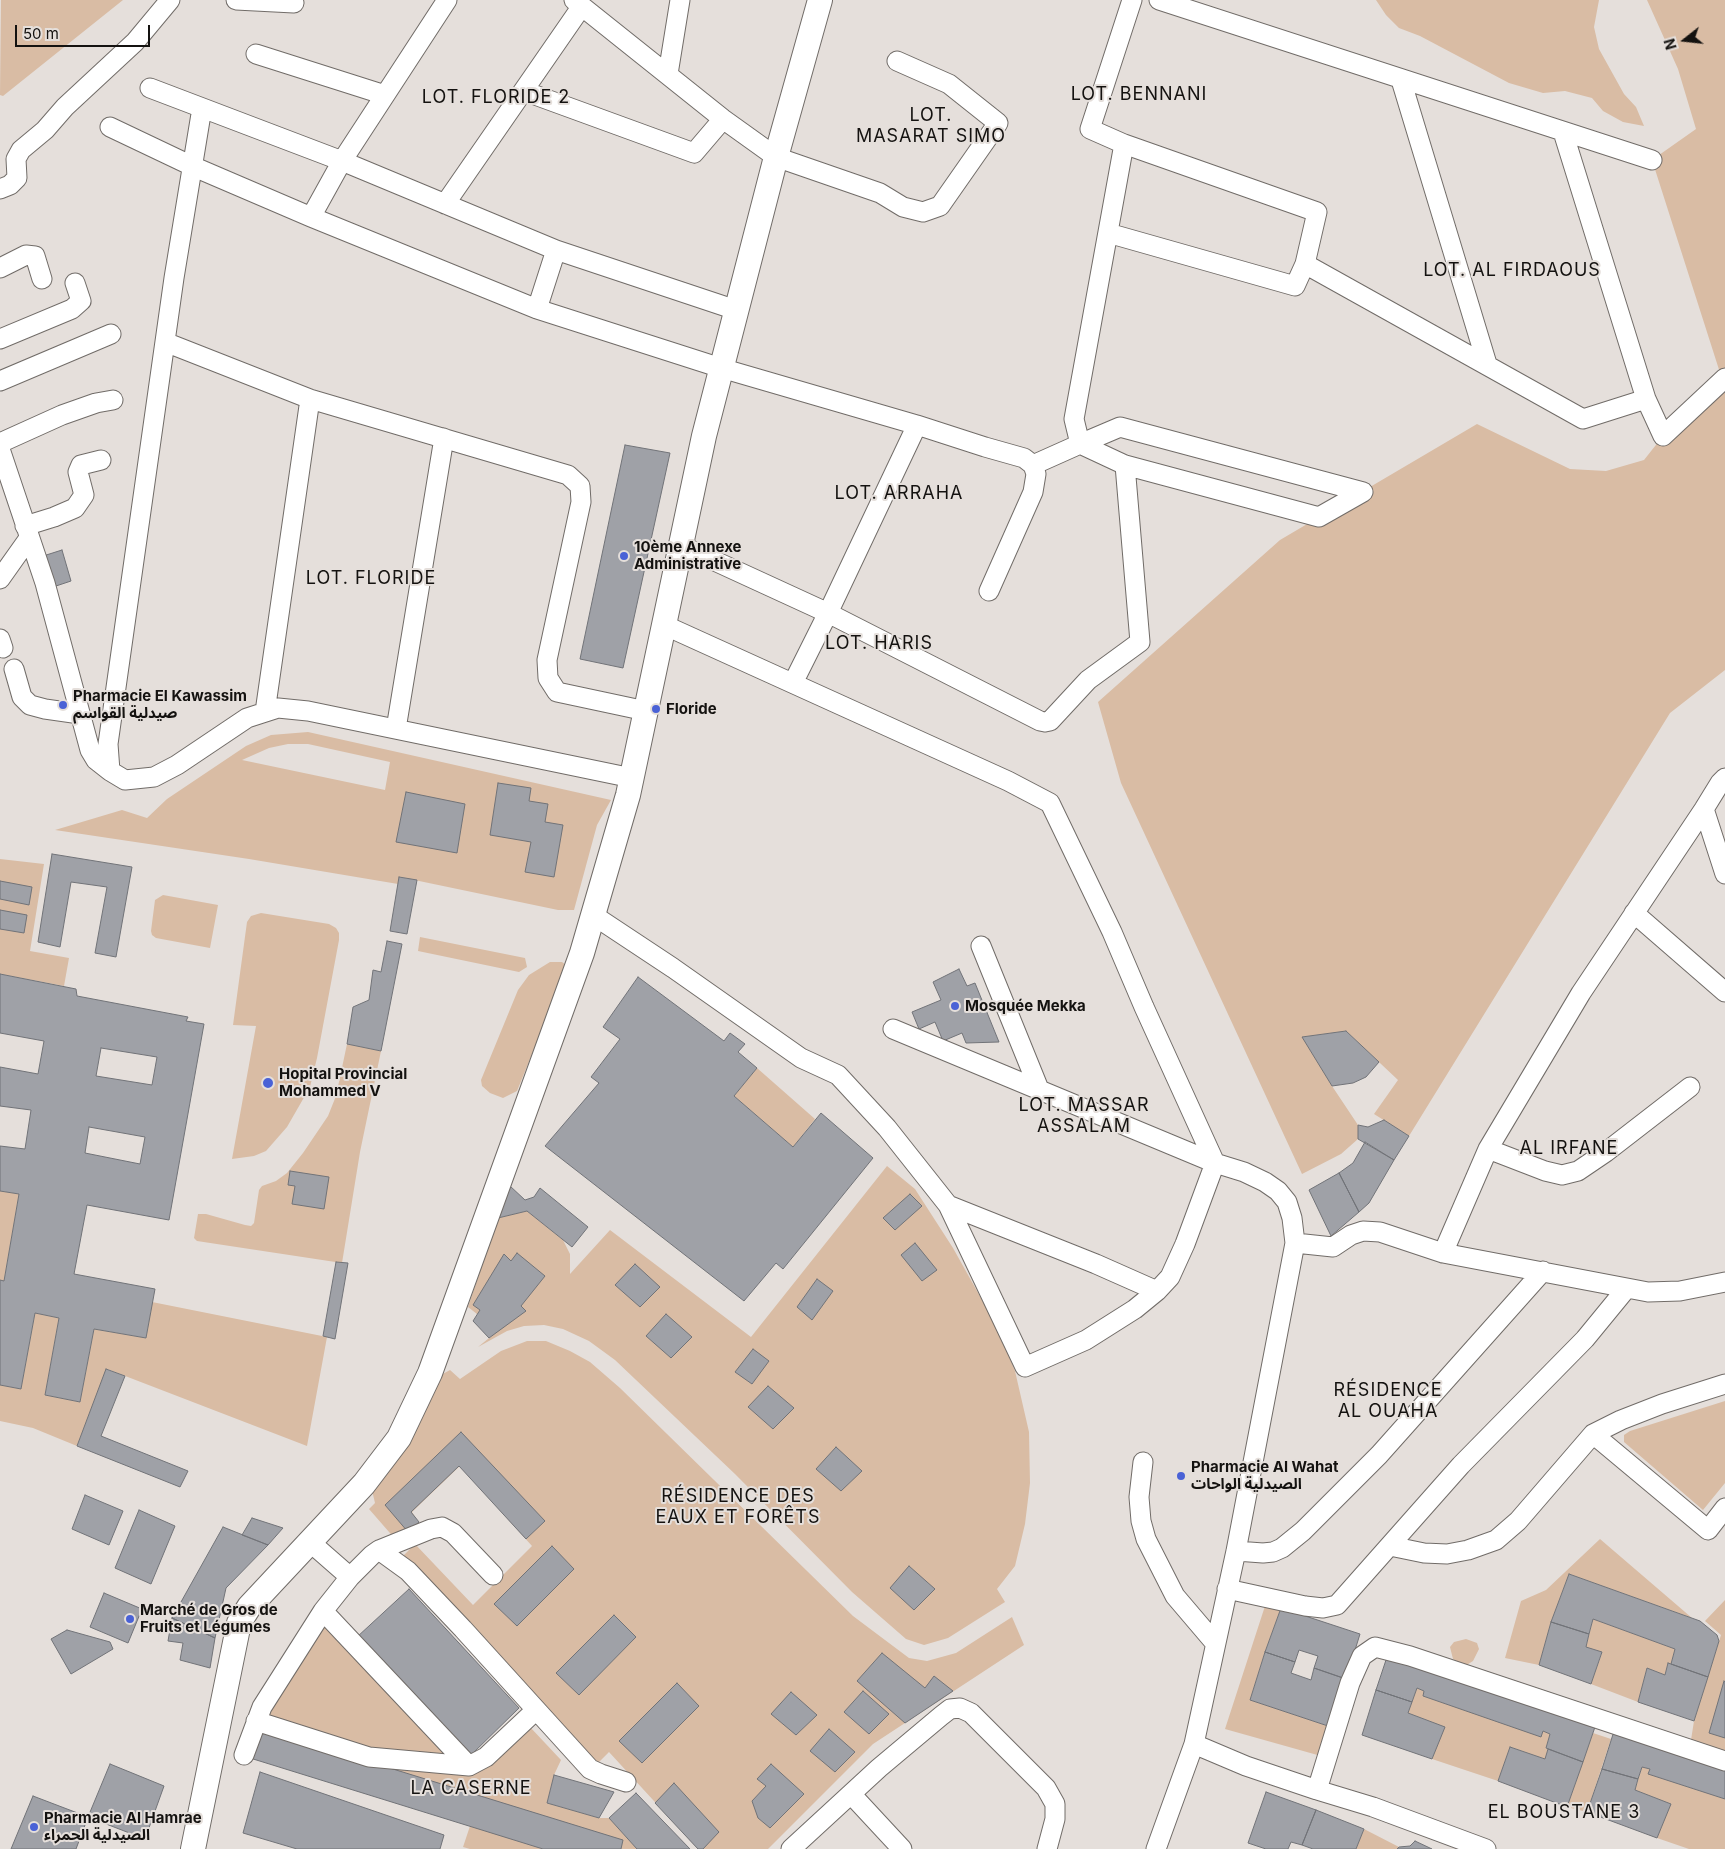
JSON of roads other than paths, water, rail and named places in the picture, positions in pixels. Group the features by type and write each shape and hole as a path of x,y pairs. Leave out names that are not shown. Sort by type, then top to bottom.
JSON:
{"street":[{"path":"0,189 10,185 17,178 16,159 21,150 45,130 65,107 135,42 170,0"},
{"path":"236,0 294,3"},
{"path":"311,217 342,161 447,0"},
{"path":"668,74 680,0"},
{"path":"193,1849 236,1629 249,1607 364,1484 399,1438 430,1373 582,954 632,778 704,436 736,310 772,181 776,157 820,0"},
{"path":"1108,233 1295,286 1305,264 1317,212 1124,144 1090,129 1132,0"},
{"path":"1159,0 1652,160"},
{"path":"445,204 524,91 578,3 722,119 776,157 880,193 903,207 923,212 940,206 998,123 949,84 897,61"},
{"path":"256,54 385,95"},
{"path":"1402,80 1487,364"},
{"path":"150,88 342,161 556,250 736,310"},
{"path":"524,91 694,153 722,119"},
{"path":"110,771 108,744 165,342 202,108"},
{"path":"110,127 192,166 311,217 537,309 721,368 1024,458 1033,465 1036,474 1033,492 989,591"},
{"path":"1563,132 1646,399 1663,436 1725,378"},
{"path":"1080,444 1074,419 1124,144"},
{"path":"537,309 556,250"},
{"path":"0,268 26,255 35,256 42,279"},
{"path":"1305,264 1583,419 1646,399"},
{"path":"0,339 72,309 81,301 75,283"},
{"path":"0,381 111,334"},
{"path":"165,342 310,399 568,475 580,486 581,502 547,660 548,678 557,692 646,712"},
{"path":"265,712 310,399"},
{"path":"0,443 62,415 96,403 113,400"},
{"path":"793,683 917,425"},
{"path":"1033,465 1120,426 1363,492 1319,517 1125,465 1080,444"},
{"path":"396,729 444,438"},
{"path":"0,449 44,583 90,750 96,760 125,780 154,777 177,765 247,718 278,708 308,711 632,778"},
{"path":"0,578 27,532 75,508 84,495 78,472 81,465 101,460"},
{"path":"680,545 828,613 1040,721 1050,721 1088,680 1140,642 1125,465"},
{"path":"592,915 673,968 801,1058 838,1075 887,1128 948,1205 1025,1367 1086,1340 1134,1309 1157,1291 1170,1277 1185,1244 1215,1163 1112,932 1050,803 1008,780 664,625"},
{"path":"14,670 22,697 30,705 80,714"},
{"path":"1443,1253 1488,1148 1581,993 1725,778"},
{"path":"1704,809 1725,874"},
{"path":"1634,913 1725,992"},
{"path":"981,946 1039,1089"},
{"path":"893,1030 1215,1163 1244,1172 1265,1182 1278,1191 1287,1202 1292,1218 1295,1243 1236,1551 1194,1744 1156,1849"},
{"path":"1488,1148 1545,1171 1562,1175 1578,1171 1690,1088"},
{"path":"948,1205 1157,1291"},
{"path":"1295,1243 1333,1247 1351,1235 1363,1231 1380,1232 1443,1253 1543,1271 1626,1289 1648,1292 1680,1290 1725,1282"},
{"path":"1236,1551 1273,1552 1282,1548 1303,1532 1379,1455 1543,1271"},
{"path":"1227,1589 1305,1606 1323,1608 1337,1605 1461,1465 1585,1339 1626,1289"},
{"path":"1390,1546 1424,1553 1447,1554 1468,1550 1496,1540 1518,1521 1593,1434 1662,1404 1725,1384"},
{"path":"1593,1434 1708,1530 1725,1508"},
{"path":"1143,1462 1139,1497 1141,1521 1146,1539 1175,1596 1215,1644"},
{"path":"244,1755 262,1707 323,1611 350,1577 372,1554 431,1529 442,1527 453,1533 493,1575"},
{"path":"310,1542 350,1577"},
{"path":"379,1550 408,1571 590,1769 626,1782"},
{"path":"323,1611 469,1766"},
{"path":"1317,1790 1350,1684 1362,1656 1375,1647 1410,1656 1725,1761"},
{"path":"791,1849 941,1716 950,1709 960,1708 971,1713 1046,1788 1055,1804 1055,1819 1047,1849"},
{"path":"256,1721 369,1757 469,1766 486,1757 536,1710"},
{"path":"1194,1744 1246,1766 1373,1807 1486,1849"},
{"path":"851,1794 902,1849"}],"place":[{"name":"10ème Annexe Administrative","path":"624,556"},
{"name":"Pharmacie El Kawassim صيدلية القواسم","path":"63,705"},
{"name":"Floride","path":"656,709"},
{"name":"Mosquée Mekka","path":"955,1006"},
{"name":"Hopital Provincial Mohammed V","path":"268,1083"},
{"name":"Pharmacie Al Wahat الصيدلية الواحات","path":"1181,1476"},
{"name":"Marché de Gros de Fruits et Légumes","path":"130,1619"},
{"name":"Pharmacie Al Hamrae الصيدلية الحمراء","path":"34,1827"}],"district":[{"name":"LOT. BENNANI","path":"1139,95"},
{"name":"LOT. FLORIDE 2","path":"496,98"},
{"name":"LOT. MASARAT SIMO","path":"931,126"},
{"name":"LOT. AL FIRDAOUS","path":"1512,271"},
{"name":"LOT. ARRAHA","path":"899,494"},
{"name":"LOT. FLORIDE","path":"371,579"},
{"name":"LOT. HARIS","path":"879,644"},
{"name":"LOT. MASSAR ASSALAM","path":"1084,1116"},
{"name":"AL IRFANE","path":"1569,1149"},
{"name":"RÉSIDENCE AL OUAHA","path":"1388,1401"},
{"name":"RÉSIDENCE DES EAUX ET FORÊTS","path":"738,1507"},
{"name":"LA CASERNE","path":"471,1789"},
{"name":"EL BOUSTANE 3","path":"1564,1813"}]}
